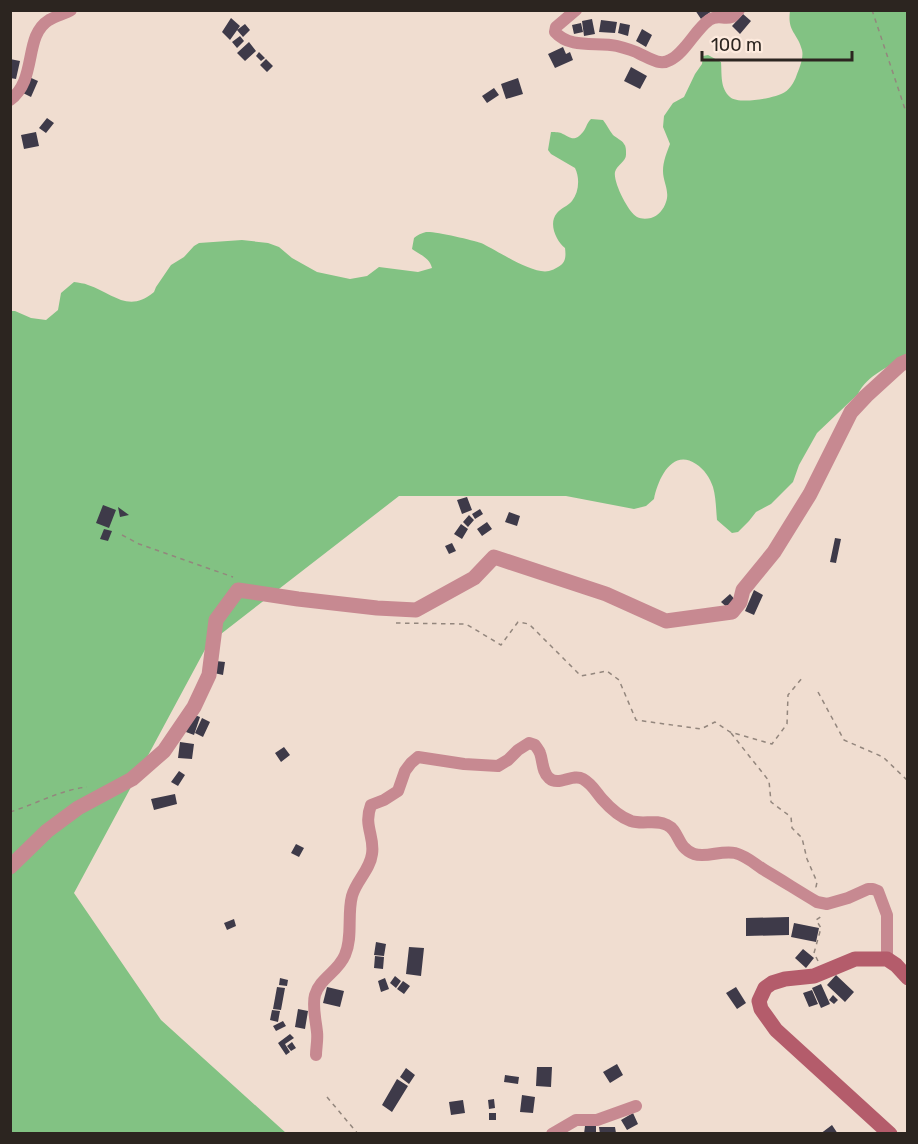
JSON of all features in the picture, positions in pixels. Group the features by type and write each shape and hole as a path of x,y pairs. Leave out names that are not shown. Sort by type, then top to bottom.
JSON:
{"main road":[{"path":"891,1134 776,1030 761,1009 759,1001 765,988 772,983 785,979 814,976 855,959 887,959 908,978"}],"street":[{"path":"10,100 25,82 37,33 48,21 71,10"},
{"path":"576,10 556,27 555,32 559,36 584,45 610,44 662,62 670,61 679,53 709,20 717,16 732,17 739,10"},
{"path":"10,867 47,831 78,808 132,780 164,752 194,707 209,675 216,620 238,590 377,608 416,610 474,578 494,557 606,594 666,621 732,612 740,602 743,590 774,552 810,494 851,412 901,364 908,362"},
{"path":"316,1055 314,998 319,985 338,968 346,954 351,897 372,854 368,814 371,805 398,791 405,771 418,758 498,766 528,743 535,745 548,777 554,781 573,776 582,778 618,814 631,821 659,822 668,825 682,846 696,854 724,852 737,854 817,902 827,904 868,889 878,891 887,915 887,959"},
{"path":"552,1134 576,1120 597,1120 636,1106"}],"path":[{"path":"872,10 906,112"},
{"path":"122,535 139,544 232,577"},
{"path":"377,608 398,624 466,624 501,645 518,622 529,624 581,676 607,671 618,680 636,720 701,729 715,722 730,732 772,744 787,724 788,695 803,677"},
{"path":"818,692 844,740 883,757 908,780"},
{"path":"730,732 769,781 771,802 791,817 792,828 802,838 807,859 817,882 816,887 822,892 817,902 822,916 816,920 821,928 814,953 825,972"},
{"path":"10,812 66,791 94,787"},
{"path":"327,1097 358,1134"}],"green space":[{"path":"790,11 907,11 907,356 886,367 867,381 858,394 817,433 799,465 793,482 771,504 756,512 738,532 732,533 717,520 715,495 710,480 702,468 687,460 673,463 663,475 654,499 646,506 634,509 566,496 399,496 208,644 74,893 161,1020 286,1133 11,1133 10,311 46,320 58,310 61,293 74,282 97,288 128,302 145,298 154,292 171,265 199,243 242,240 268,243 279,247 292,258 317,272 350,279 367,276 379,267 418,272 432,268 427,259 412,249 414,238 430,232 481,243 533,269 552,270 565,259 565,248 554,232 554,217 574,197 578,180 575,168 548,150 551,132 574,138 583,132 591,119 603,120 613,135 626,147 625,159 615,172 616,183 622,196 629,209 637,217 645,219 654,217 662,210 667,198 663,167 670,144 663,127 664,116 673,103 684,97 702,64 703,56 708,55 721,62 722,81 730,97 741,100 758,100 785,92 795,79 802,56 800,44 791,28"}],"building":[{"path":"695,10 713,10 701,19"},
{"path":"743,14 751,21 740,34 732,26"},
{"path":"231,18 240,26 230,40 222,32"},
{"path":"592,19 595,34 584,36 582,21"},
{"path":"601,20 617,22 615,33 599,32"},
{"path":"581,23 583,32 574,34 572,25"},
{"path":"620,23 630,25 628,36 618,33"},
{"path":"245,24 250,30 243,37 237,30"},
{"path":"642,29 652,35 646,47 636,41"},
{"path":"240,36 244,41 237,48 232,42"},
{"path":"249,42 256,51 245,61 237,53"},
{"path":"563,47 566,54 570,52 573,60 555,68 548,54"},
{"path":"259,52 265,58 261,61 256,56"},
{"path":"10,59 20,61 16,79 10,78"},
{"path":"266,59 273,66 267,72 260,65"},
{"path":"631,67 647,76 640,89 624,81"},
{"path":"29,77 38,81 31,97 23,93"},
{"path":"518,78 523,94 506,99 501,84"},
{"path":"494,88 499,95 487,103 482,96"},
{"path":"47,118 54,123 46,133 39,128"},
{"path":"36,132 39,146 24,149 21,135"},
{"path":"467,497 472,510 462,514 457,500"},
{"path":"103,505 116,510 109,528 96,523"},
{"path":"118,507 129,515 120,517"},
{"path":"480,509 483,514 475,519 472,514"},
{"path":"509,512 520,516 517,526 505,522"},
{"path":"469,515 474,520 468,527 463,522"},
{"path":"487,522 492,529 482,536 477,529"},
{"path":"461,524 468,529 462,539 454,534"},
{"path":"104,529 112,531 108,541 100,539"},
{"path":"835,538 841,539 836,563 830,562"},
{"path":"452,543 456,551 449,554 445,546"},
{"path":"754,590 763,595 754,615 745,611"},
{"path":"730,594 738,603 730,610 721,602"},
{"path":"216,661 225,662 223,675 214,673"},
{"path":"192,714 200,717 194,735 186,732"},
{"path":"202,718 210,722 203,737 195,733"},
{"path":"180,742 194,744 192,759 178,758"},
{"path":"284,747 290,755 281,762 275,753"},
{"path":"179,771 185,775 178,786 171,782"},
{"path":"175,794 177,804 154,810 151,799"},
{"path":"296,844 304,848 299,857 291,853"},
{"path":"789,917 789,935 746,936 746,918"},
{"path":"234,919 236,926 227,930 224,923"},
{"path":"794,923 819,928 816,942 791,937"},
{"path":"376,942 386,944 384,956 374,955"},
{"path":"409,947 424,948 421,976 406,974"},
{"path":"803,949 814,958 806,968 795,958"},
{"path":"375,956 384,957 383,969 374,968"},
{"path":"836,975 854,992 845,1002 827,985"},
{"path":"395,976 401,981 396,988 390,983"},
{"path":"280,978 288,980 287,986 279,985"},
{"path":"385,978 389,989 381,992 378,981"},
{"path":"403,981 410,986 404,994 397,989"},
{"path":"821,984 830,1004 821,1008 812,988"},
{"path":"277,987 285,988 281,1010 273,1009"},
{"path":"327,987 344,991 340,1007 323,1003"},
{"path":"736,987 746,1003 737,1009 726,993"},
{"path":"812,990 818,1004 809,1007 803,993"},
{"path":"833,995 838,1000 834,1004 829,1000"},
{"path":"298,1009 308,1011 305,1029 295,1027"},
{"path":"272,1010 280,1011 278,1022 270,1020"},
{"path":"283,1021 286,1026 276,1031 273,1026"},
{"path":"290,1034 294,1038 285,1044 290,1052 286,1055 278,1043"},
{"path":"292,1042 296,1048 291,1051 287,1046"},
{"path":"617,1064 623,1075 610,1083 603,1072"},
{"path":"537,1067 552,1067 551,1087 536,1086"},
{"path":"406,1068 415,1075 409,1084 400,1077"},
{"path":"505,1075 519,1077 518,1084 504,1082"},
{"path":"397,1079 408,1086 392,1112 382,1105"},
{"path":"522,1095 535,1097 533,1113 520,1112"},
{"path":"494,1099 495,1108 489,1109 488,1100"},
{"path":"463,1100 465,1113 451,1115 449,1102"},
{"path":"489,1113 496,1113 496,1120 489,1120"},
{"path":"633,1113 638,1124 627,1130 621,1120"},
{"path":"832,1125 838,1134 820,1134"},
{"path":"585,1126 596,1126 596,1134 584,1134"},
{"path":"599,1127 615,1127 616,1133 600,1134"}]}
